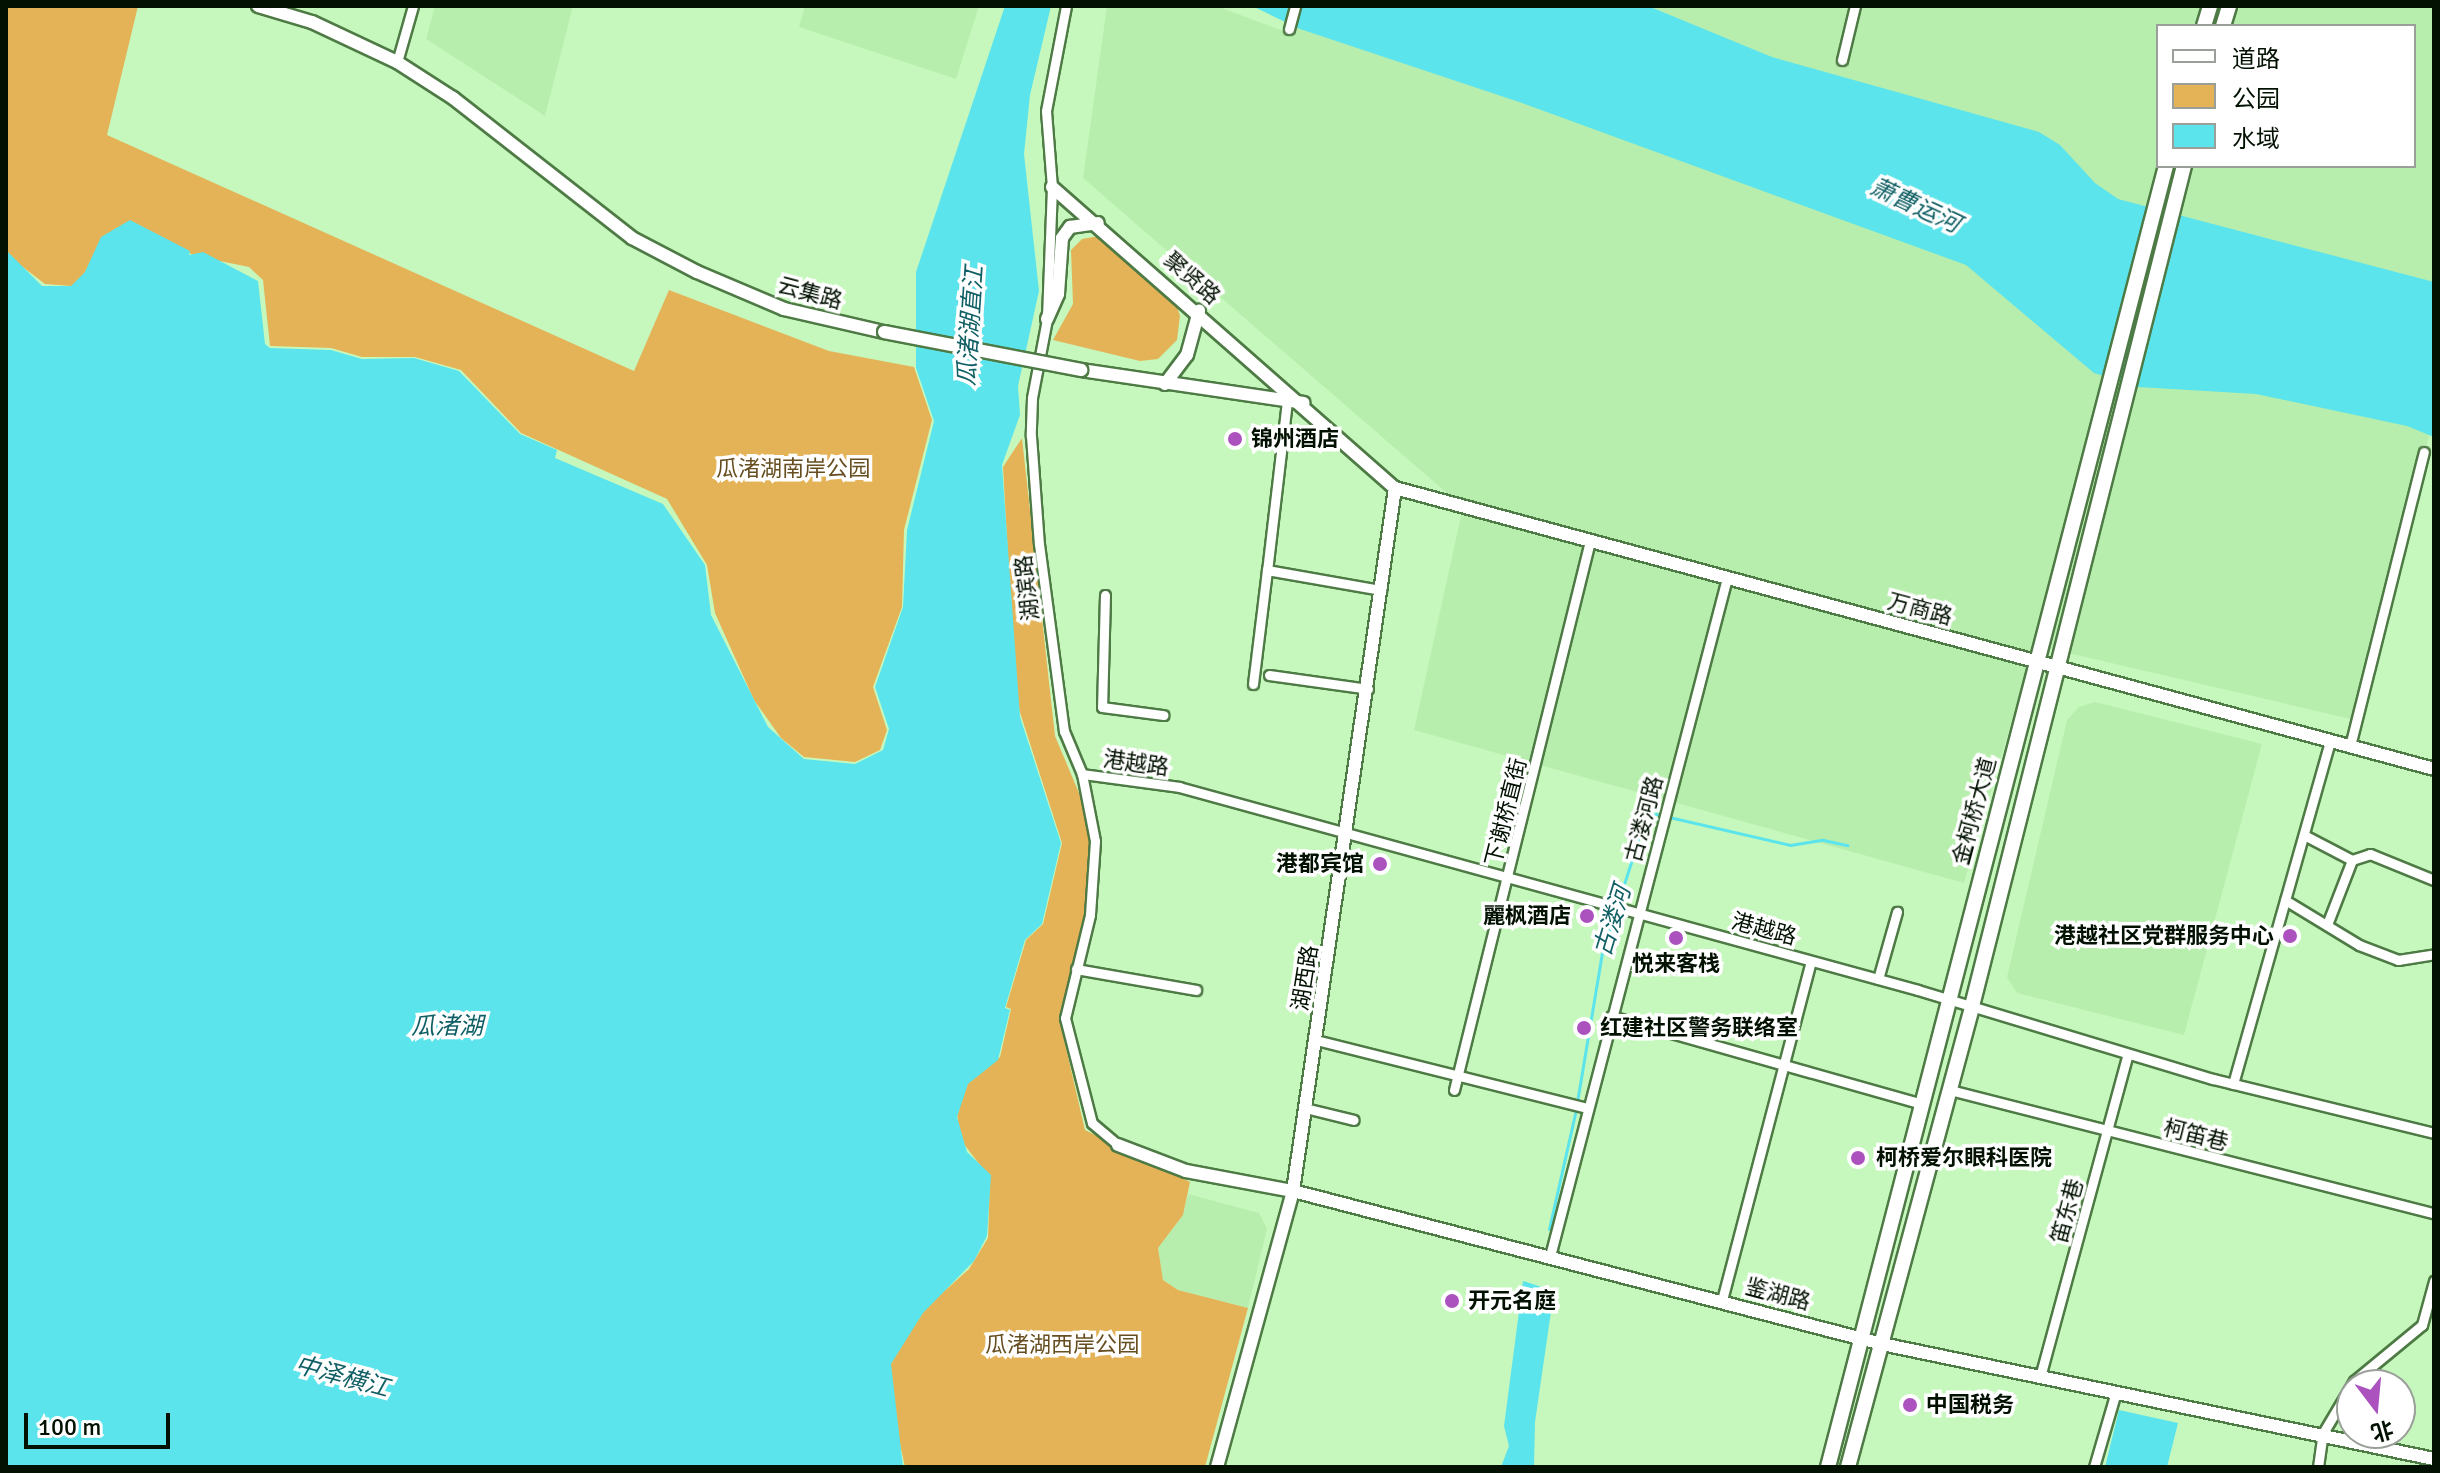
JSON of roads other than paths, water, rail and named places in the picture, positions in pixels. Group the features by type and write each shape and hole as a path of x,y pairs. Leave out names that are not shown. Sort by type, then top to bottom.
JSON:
{"main road":[{"name":"金柯桥大道","path":"1828,1467 2165,168"},
{"name":"金柯桥大道","path":"1848,1467 1972,1006 2109,451 2184,168"}],"street":[{"name":"云集路","path":"258,6 312,22 397,62 453,98 632,238 718,283 784,309 884,332 1081,370 1304,403"},
{"path":"397,62 413,6"},
{"name":"湖滨路","path":"1066,6 1046,111 1052,187 1047,319 1032,398 1039,544 1064,731 1082,774 1095,841 1090,915 1065,1018 1079,1088 1092,1123 1118,1145"},
{"path":"1289,29 1295,6"},
{"path":"1842,60 1855,6"},
{"name":"聚贤路","path":"1052,187 1098,223 1304,403"},
{"path":"1047,319 1058,294 1062,238 1070,227 1098,223"},
{"path":"1165,384 1187,355 1199,311"},
{"path":"1253,684 1287,401"},
{"path":"1304,403 1395,488"},
{"path":"2350,746 2424,452"},
{"name":"万商路","path":"1395,488 2434,769"},
{"name":"湖西路","path":"1217,1467 1293,1191 1395,488"},
{"name":"下谢桥直街","path":"1454,1090 1590,541"},
{"path":"1267,570 1381,590"},
{"name":"古溇河路","path":"1550,1256 1580,1106 1611,1016 1727,578"},
{"path":"1105,595 1102,707 1163,715"},
{"path":"1269,675 1368,689"},
{"path":"2233,1084 2330,741"},
{"name":"港越路","path":"1082,774 1179,787 1878,979 2233,1084 2434,1133"},
{"path":"2304,835 2352,860 2370,854 2434,880"},
{"path":"2328,922 2352,860"},
{"path":"2285,900 2328,922 2359,945 2398,960 2434,954"},
{"path":"1878,979 1897,912"},
{"path":"1722,1300 1787,1066 1811,961"},
{"path":"1076,969 1196,990"},
{"path":"1611,1016 1922,1104"},
{"path":"1316,1040 1580,1106"},
{"name":"笛东巷","path":"2040,1377 2128,1054"},
{"name":"柯笛巷","path":"1950,1090 2434,1213"},
{"path":"1305,1108 1354,1120"},
{"name":"鉴湖路","path":"1118,1145 1186,1171 1293,1191 1722,1300 1863,1340 2323,1433 2434,1459"},
{"path":"2318,1467 2323,1433 2354,1381 2422,1325 2434,1281"},
{"path":"2094,1467 2116,1392"}],"water":[{"name":"瓜渚湖","path":"1005,6 1051,6 1030,95 1024,154 1039,291 1018,386 1020,415 1002,465 1020,717 1061,843 1042,924 1025,940 1005,1008 1010,1010 998,1060 968,1084 957,1117 967,1152 991,1175 987,1236 974,1261 923,1313 891,1364 903,1467 6,1467 6,250 42,286 71,286 85,272 101,237 130,220 190,251 189,255 203,252 258,281 265,344 270,348 331,350 362,359 414,358 459,371 520,434 557,450 555,458 663,504 705,565 711,615 768,727 804,759 855,764 883,750 889,729 875,687 903,607 907,530 934,421 916,368 916,272"},
{"name":"萧曹运河","path":"1252,6 1648,6 1772,57 2039,132 2060,145 2095,183 2118,199 2434,282 2434,437 2407,426 2256,394 2138,387 2094,373 1966,265 1522,103 1300,29"},
{"path":"1523,1281 1554,1291 1535,1422 1534,1467 1501,1467 1509,1446 1504,1426"},
{"path":"2119,1410 2178,1423 2167,1467 2105,1467"}],"waterway":[{"name":"古溇河","path":"1577,1102 1602,953 1645,818 1656,814 1790,845 1823,840 1847,845"},
{"name":"古溇河","path":"1549,1229 1576,1109"}],"place":[{"name":"锦州酒店","path":"1235,439"},
{"name":"港都宾馆","path":"1380,864"},
{"name":"麗枫酒店","path":"1587,916"},
{"name":"港越社区党群服务中心","path":"2290,936"},
{"name":"悦来客栈","path":"1676,938"},
{"name":"红建社区警务联络室","path":"1584,1028"},
{"name":"柯桥爱尔眼科医院","path":"1858,1158"},
{"name":"开元名庭","path":"1452,1301"},
{"name":"中国税务","path":"1910,1405"}],"water label":[{"name":"瓜渚湖直江","path":"971,326"},
{"name":"中泽横江","path":"342,1377"}],"park label":[{"name":"瓜渚湖南岸公园","path":"793,469"},
{"name":"瓜渚湖西岸公园","path":"1062,1345"}]}
